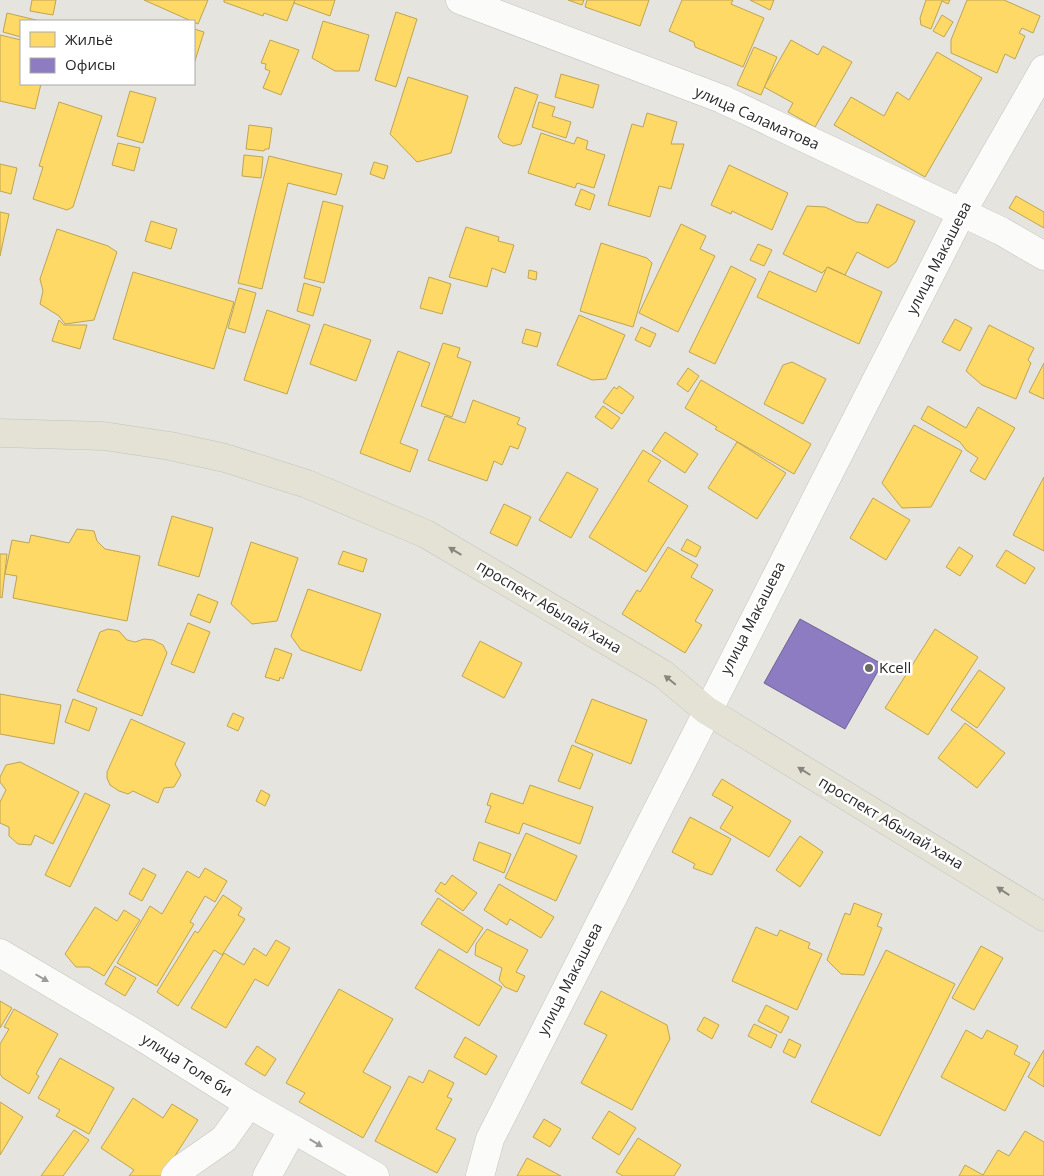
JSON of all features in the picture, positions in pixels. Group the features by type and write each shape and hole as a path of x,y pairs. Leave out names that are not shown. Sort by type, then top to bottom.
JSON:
{"main road":[{"name":"проспект Абылай хана","path":"0,433 104,436 170,446 225,458 307,484 426,534 663,674 706,710 1044,917"}],"street":[{"name":"улица Саламатова","path":"460,0 722,99 790,130 849,161 962,212 1026,244 1044,256"},
{"name":"улица Макашева","path":"480,1176 490,1139 706,710 962,212 1044,69"},
{"name":"улица Толе би","path":"0,953 142,1037 249,1104 375,1176"},
{"path":"175,1176 180,1169 224,1138 249,1104"},
{"path":"267,1176 293,1129"}],"building: Жильё":[{"path":"32,0 56,0 53,15 30,11"},
{"path":"144,0 208,0 198,24 195,23 195,20 189,20"},
{"path":"224,0 295,0 287,21 264,13 263,16 224,2"},
{"path":"295,0 335,0 330,16 294,3"},
{"path":"568,0 584,0 582,5"},
{"path":"587,0 649,0 640,26 585,7"},
{"path":"682,0 733,0 731,4 764,18 743,67 695,47 694,42 669,31"},
{"path":"750,0 774,0 770,10"},
{"path":"926,0 950,0 948,4 942,1 931,29 921,25 920,18"},
{"path":"967,0 1004,0 1040,16 1033,33 1022,28 1019,33 1025,36 1015,59 1005,54 997,73 951,53 951,40"},
{"path":"396,12 417,19 396,87 375,80"},
{"path":"7,13 36,20 20,20 20,37 3,32"},
{"path":"942,15 953,22 944,37 933,31"},
{"path":"323,21 369,35 359,71 335,71 312,58"},
{"path":"195,29 204,32 195,61"},
{"path":"0,35 20,40 20,85 41,85 35,109 0,101"},
{"path":"270,40 299,50 281,95 263,88 270,71 265,69 266,64 261,63"},
{"path":"791,40 818,55 823,46 852,62 815,127 788,112 793,103 764,87"},
{"path":"754,47 777,57 761,95 737,85"},
{"path":"937,52 982,78 925,177 834,125 851,97 884,116 897,92 909,100"},
{"path":"561,74 599,85 593,108 555,97"},
{"path":"408,77 468,96 451,153 417,162 390,134"},
{"path":"515,87 538,95 521,144 513,146 503,143 498,137"},
{"path":"130,91 156,98 143,143 117,136"},
{"path":"59,102 102,116 73,207 67,210 33,199 43,167 39,166"},
{"path":"539,102 555,107 552,116 571,122 566,138 532,127"},
{"path":"647,113 677,122 671,144 684,144 671,189 659,186 650,217 608,205 632,124 643,127"},
{"path":"249,125 272,128 269,149 264,151 246,149"},
{"path":"541,133 574,144 577,137 588,141 586,149 605,155 594,188 577,183 575,188 528,173"},
{"path":"118,143 140,148 134,171 112,165"},
{"path":"244,155 263,157 261,178 242,176"},
{"path":"269,156 342,174 336,195 288,183 262,289 238,283"},
{"path":"374,162 388,166 384,179 370,174"},
{"path":"0,164 17,168 11,194 0,191"},
{"path":"729,165 788,193 772,230 732,211 731,214 711,205"},
{"path":"581,189 595,195 590,210 575,205"},
{"path":"1016,196 1044,212 1044,228 1009,208"},
{"path":"323,201 343,206 324,283 304,278"},
{"path":"877,204 915,221 896,262 888,268 857,252 845,275 828,267 822,273 783,254 807,206 825,207 857,222 868,223"},
{"path":"0,212 9,214 0,256"},
{"path":"151,221 177,229 171,249 145,241"},
{"path":"681,224 706,236 700,249 715,256 678,332 639,313"},
{"path":"466,227 499,237 498,241 514,245 505,273 492,268 487,287 449,277"},
{"path":"57,229 108,246 117,252 94,320 65,324 59,316 40,304 43,291 40,279"},
{"path":"601,243 647,258 652,263 633,327 580,311"},
{"path":"758,244 772,250 764,266 750,260"},
{"path":"731,266 756,279 715,364 689,352"},
{"path":"827,267 882,292 859,344 757,297 769,271 816,292"},
{"path":"529,270 537,272 536,280 528,278"},
{"path":"133,272 234,302 214,369 113,339"},
{"path":"429,277 451,284 442,314 420,308"},
{"path":"304,283 321,288 313,316 297,311"},
{"path":"239,288 256,293 245,333 228,328"},
{"path":"267,310 310,325 287,394 244,380"},
{"path":"579,315 625,335 606,379 592,380 557,365"},
{"path":"955,319 972,328 960,351 942,342"},
{"path":"59,320 64,325 87,325 80,349 52,341"},
{"path":"324,324 371,340 356,381 310,364"},
{"path":"989,325 1034,348 1028,360 1031,363 1016,399 982,385 966,371"},
{"path":"641,327 656,334 650,347 635,340"},
{"path":"526,329 541,333 537,347 522,343"},
{"path":"443,343 460,348 457,357 471,362 452,417 421,406"},
{"path":"398,351 430,363 400,443 418,450 410,472 360,453"},
{"path":"792,362 826,379 803,424 764,404 783,365"},
{"path":"1044,363 1044,399 1029,392"},
{"path":"688,368 699,376 688,392 677,384"},
{"path":"701,380 811,444 794,474 715,429 717,427 685,408"},
{"path":"619,386 634,397 622,414 603,402 614,387 617,389"},
{"path":"473,400 520,418 517,424 526,428 518,449 510,446 502,465 494,461 487,481 428,460 445,416 465,423"},
{"path":"603,406 620,418 612,429 595,417"},
{"path":"928,406 966,428 978,407 1015,428 985,480 970,471 978,458 966,450 960,442 921,419"},
{"path":"914,425 962,451 931,507 902,508 882,483"},
{"path":"665,432 698,454 685,473 652,451"},
{"path":"737,442 786,473 757,519 708,488"},
{"path":"643,450 661,461 648,481 688,506 646,572 589,537"},
{"path":"567,472 598,489 571,538 539,520"},
{"path":"1044,477 1044,551 1013,535"},
{"path":"873,498 910,520 886,560 850,538"},
{"path":"504,504 531,517 517,546 490,533"},
{"path":"172,516 213,528 199,577 158,565"},
{"path":"77,529 94,531 97,541 105,549 140,556 127,621 13,598 17,576 5,574 12,540 29,543 31,535 69,543"},
{"path":"687,539 701,547 696,557 681,550"},
{"path":"251,542 298,558 277,621 252,624 231,604"},
{"path":"668,547 698,565 691,577 713,590 695,621 702,625 685,653 622,614 637,590 640,592"},
{"path":"959,547 973,556 960,576 946,567"},
{"path":"1006,550 1035,568 1025,584 996,566"},
{"path":"343,551 367,559 363,572 338,564"},
{"path":"0,554 7,554 2,598 0,597"},
{"path":"308,589 381,614 361,671 301,650 291,636"},
{"path":"198,594 218,602 210,623 190,615"},
{"path":"188,623 210,632 194,673 171,664"},
{"path":"108,629 119,631 127,640 135,642 144,639 153,640 163,645 167,653 142,716 77,691 100,632"},
{"path":"935,629 978,657 928,735 885,708"},
{"path":"480,641 522,663 504,698 462,676"},
{"path":"275,648 292,654 283,679 280,677 279,681 265,677"},
{"path":"979,670 1005,688 977,728 951,710"},
{"path":"0,694 61,705 54,744 0,734"},
{"path":"73,699 97,708 89,731 65,722"},
{"path":"592,699 647,720 631,764 575,742"},
{"path":"233,713 244,718 238,731 227,726"},
{"path":"131,719 185,743 175,764 181,775 174,787 164,788 158,803 133,791 128,794 119,791 110,785 107,778 107,772"},
{"path":"965,723 1005,753 977,788 938,758"},
{"path":"572,745 593,754 580,789 558,781"},
{"path":"20,762 79,792 53,844 35,835 31,845 18,844 9,836 9,827 0,823 0,802 6,790 0,782 0,777 6,765"},
{"path":"722,779 791,821 769,857 720,828 733,807 712,795"},
{"path":"530,785 593,807 580,844 523,823 519,834 485,822 491,806 487,805 491,793 523,804"},
{"path":"261,790 270,795 265,806 256,801"},
{"path":"85,793 110,805 70,887 45,875"},
{"path":"690,817 731,839 712,875 693,868 695,864 672,852"},
{"path":"526,833 577,856 556,901 505,878"},
{"path":"800,836 823,852 800,887 776,870"},
{"path":"479,842 511,854 504,873 473,860"},
{"path":"143,868 156,875 142,901 129,894"},
{"path":"205,868 227,881 215,902 205,896 190,922 194,924 157,986 117,963 150,906 162,914 187,871 199,878"},
{"path":"452,875 477,893 463,911 435,891 441,882 445,885"},
{"path":"499,884 554,917 541,938 510,919 507,925 484,910"},
{"path":"223,895 242,908 238,915 245,919 222,955 214,950 178,1006 157,992 195,931 198,933"},
{"path":"438,898 483,928 467,953 421,924"},
{"path":"854,903 882,914 877,926 882,928 864,975 841,974 827,960 845,913 850,915"},
{"path":"95,907 117,921 124,910 140,920 104,976 89,967 76,967 65,954"},
{"path":"756,927 777,936 780,930 810,943 808,948 822,954 797,1010 732,981"},
{"path":"487,929 528,950 516,972 525,976 517,992 505,987 499,980 502,968 475,955 476,944"},
{"path":"276,940 290,948 268,986 255,979 226,1028 191,1008 224,953 244,965 254,948 266,956"},
{"path":"981,946 1003,958 974,1010 952,998"},
{"path":"439,949 502,987 479,1026 415,988"},
{"path":"886,950 955,984 880,1136 811,1102"},
{"path":"115,966 136,978 125,996 105,984"},
{"path":"339,989 393,1019 363,1072 391,1087 363,1138 299,1102 305,1093 286,1083"},
{"path":"601,991 667,1025 670,1039 632,1110 581,1083 607,1035 584,1024"},
{"path":"0,1001 12,1008 0,1028"},
{"path":"766,1005 789,1017 781,1033 758,1021"},
{"path":"14,1009 58,1034 36,1074 39,1076 29,1094 3,1078 0,1074 0,1044 9,1029 4,1027"},
{"path":"704,1017 719,1025 712,1039 697,1030"},
{"path":"754,1024 777,1035 771,1048 748,1036"},
{"path":"966,1030 982,1039 987,1030 1018,1046 1014,1054 1030,1063 1005,1111 941,1077"},
{"path":"465,1037 497,1056 486,1075 454,1057"},
{"path":"789,1039 801,1045 795,1058 783,1052"},
{"path":"257,1046 276,1059 265,1076 245,1064"},
{"path":"1044,1050 1044,1087 1028,1077"},
{"path":"60,1058 114,1088 89,1134 56,1116 60,1110 38,1098"},
{"path":"429,1070 454,1083 447,1097 452,1099 436,1129 456,1139 437,1173 375,1141 409,1076 423,1083"},
{"path":"133,1098 163,1118 172,1104 198,1120 162,1176 129,1176 134,1170 101,1148"},
{"path":"0,1102 23,1117 0,1155"},
{"path":"609,1111 636,1128 619,1155 592,1138"},
{"path":"544,1119 561,1129 550,1147 533,1137"},
{"path":"74,1130 89,1140 63,1176 41,1176"},
{"path":"1025,1131 1044,1142 1044,1176 959,1176 965,1165 983,1175 998,1150 1009,1156"},
{"path":"638,1138 681,1165 674,1176 623,1176 616,1172"},
{"path":"527,1158 561,1176 517,1176"}],"building: Офисы":[{"path":"800,619 882,664 845,729 764,683"}],"place":[{"name":"Kcell","path":"869,668"}]}
